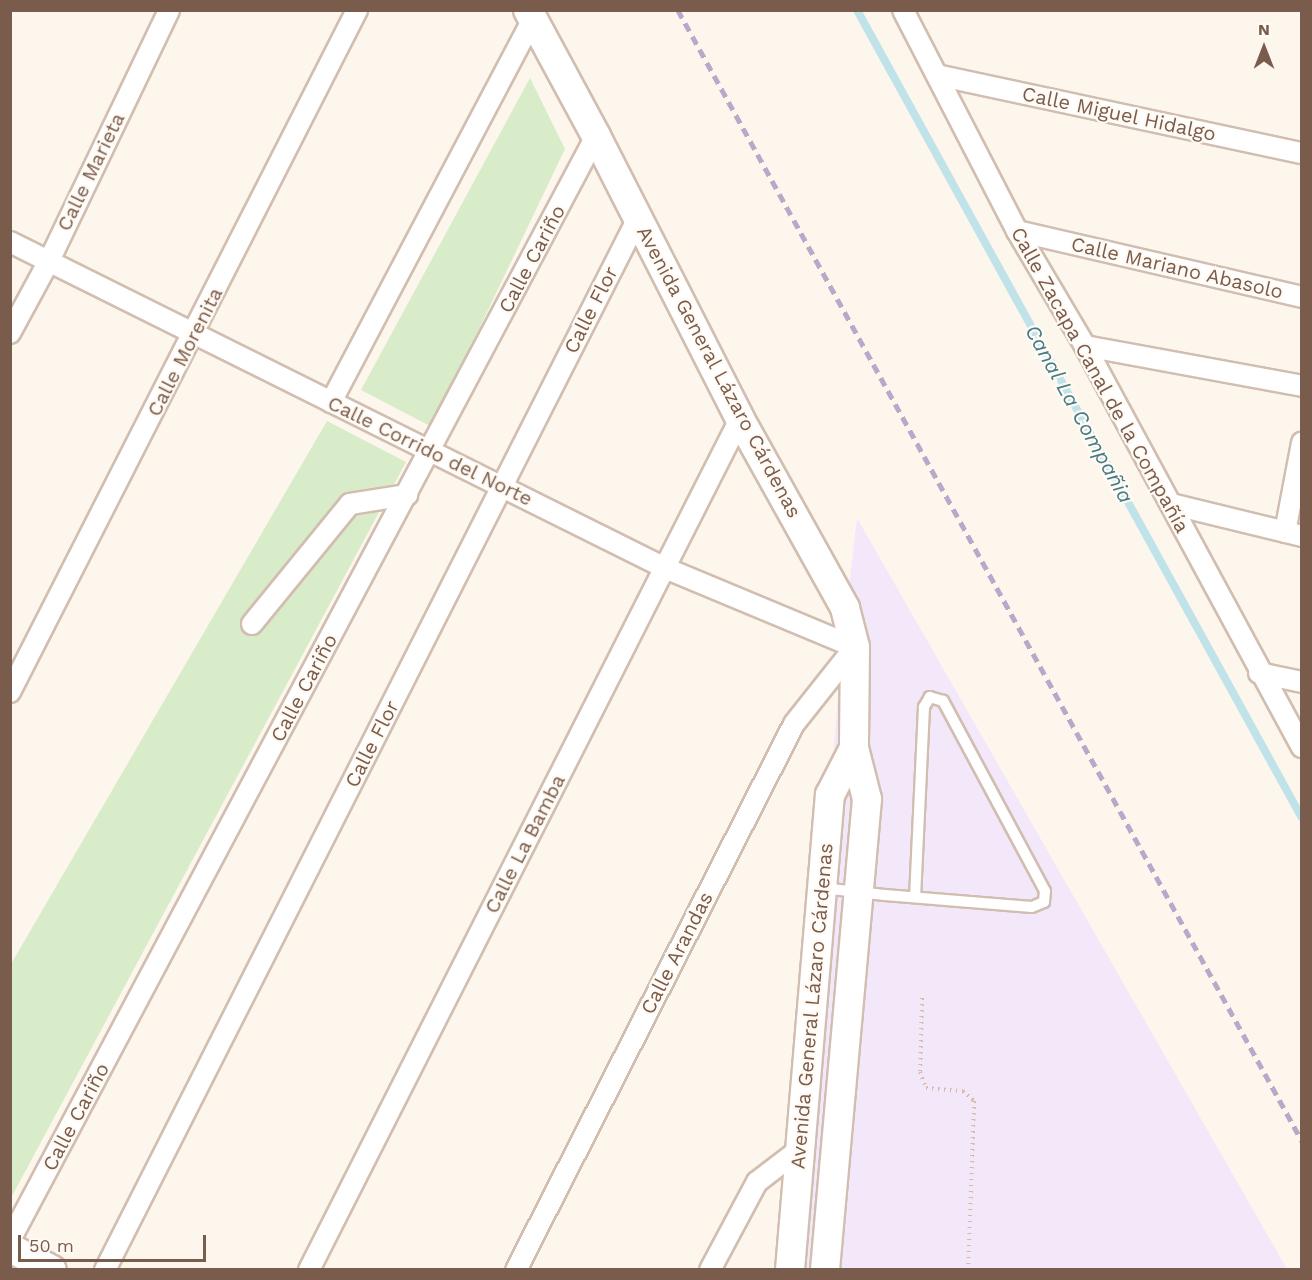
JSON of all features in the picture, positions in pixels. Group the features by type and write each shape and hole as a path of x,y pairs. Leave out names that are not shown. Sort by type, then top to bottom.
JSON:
{"street":[{"name":"Calle Marieta","path":"10,333 49,261 169,10"},
{"name":"Calle Morenita","path":"10,692 195,333 357,10"},
{"name":"Calle Zacapa Canal de la Compañía","path":"903,10 1017,231 1085,346 1302,747"},
{"name":"Avenida General Lázaro Cárdenas","path":"530,15 596,136 740,419 845,608 855,647 854,748 867,799 825,1269"},
{"path":"332,402 530,15"},
{"name":"Calle Miguel Hidalgo","path":"937,75 1302,153"},
{"name":"Calle Cariño","path":"10,1240 596,136"},
{"name":"Calle Flor","path":"105,1269 638,218"},
{"name":"Calle Mariano Abasolo","path":"1017,231 1302,297"},
{"name":"Calle Corrido del Norte","path":"10,242 665,568 855,647"},
{"path":"1085,346 1302,386"},
{"name":"Calle La Bamba","path":"309,1269 740,419"},
{"path":"1171,504 1293,534 1302,443"},
{"path":"252,624 350,504 407,495"},
{"name":"Calle Arandas","path":"516,1269 794,724 855,647"},
{"path":"1260,673 1302,682"},
{"name":"Avenida General Lázaro Cárdenas","path":"790,1269 830,795 854,748"},
{"path":"710,1269 757,1182 800,1149"},
{"path":"10,1248 52,1269"}],"lane":[{"path":"822,888 915,897 1032,907 1044,902 1045,891 943,701 930,697 924,707 915,897"}],"path":[{"path":"922,998 919,1063 926,1088 963,1091 974,1101 968,1269"}],"shaded area":[{"path":"857,518 1287,1269 792,1270 842,647"}],"green space":[{"path":"530,78 565,149 432,427 361,390"},
{"path":"327,421 406,462 11,1198 11,964"}],"waterway":[{"name":"Canal La Compañia","path":"857,10 1302,818"}],"railway":[{"path":"678,10 1302,1141"}]}
